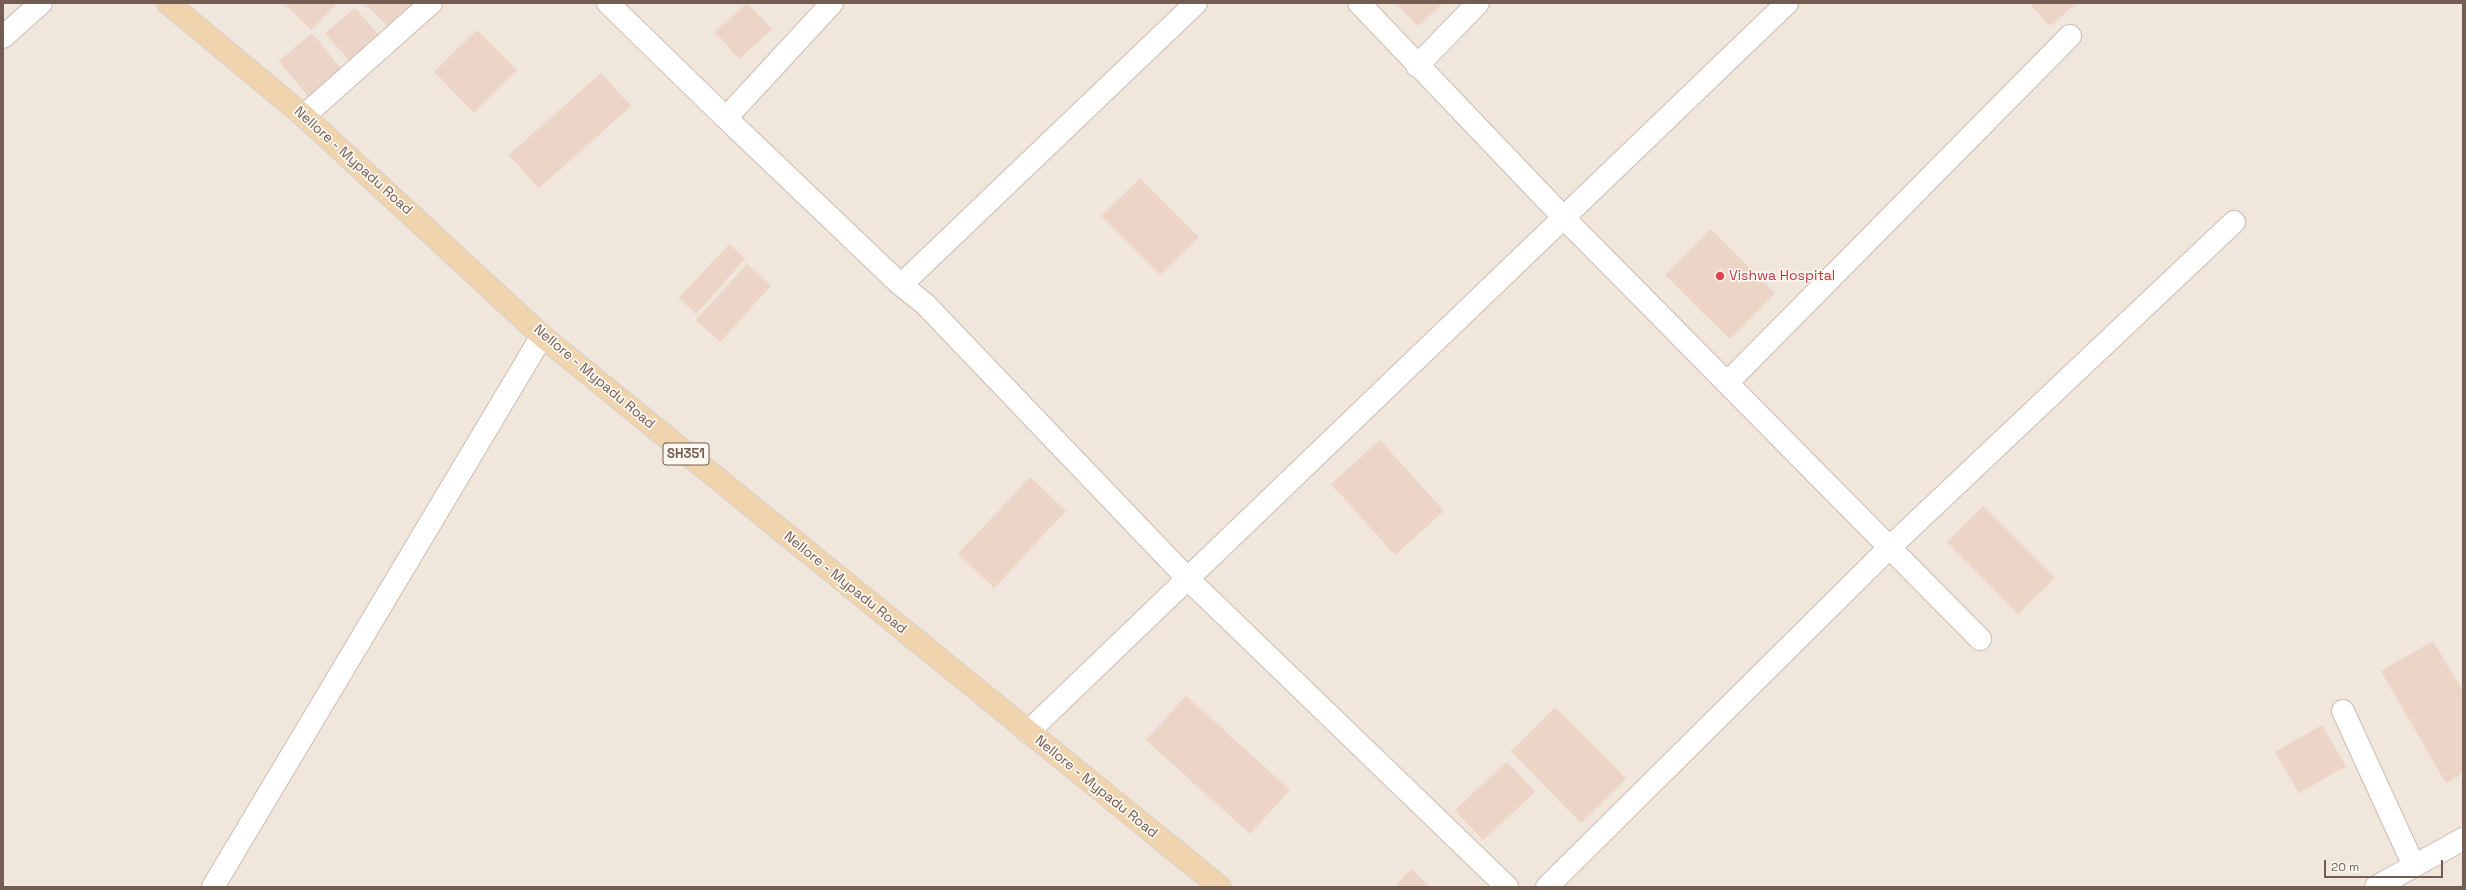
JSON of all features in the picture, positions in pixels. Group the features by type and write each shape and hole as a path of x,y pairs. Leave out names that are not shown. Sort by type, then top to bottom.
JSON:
{"main road":[{"name":"Nellore - Mypadu Road","path":"168,3 304,116 542,336 1220,887"}],"street":[{"path":"3,36 41,3"},
{"path":"304,116 431,3"},
{"path":"608,3 901,285 925,304 1188,579 1507,887"},
{"path":"726,118 832,3"},
{"path":"901,285 1196,3"},
{"path":"1359,3 1417,66 1565,219 1980,639"},
{"path":"1417,66 1478,3"},
{"path":"1028,732 1565,219 1787,3"},
{"path":"1727,383 2070,36"},
{"path":"1548,887 1889,548 2234,222"},
{"path":"214,887 542,336"},
{"path":"2343,711 2414,866"},
{"path":"2376,887 2463,839"}],"shaded area":[{"path":"3,3 2463,3 2463,887 3,887"}],"building":[{"path":"288,3 337,3 311,30 286,5"},
{"path":"364,3 422,3 393,31"},
{"path":"747,3 772,29 739,59 715,32"},
{"path":"1396,3 1443,3 1418,26"},
{"path":"2029,3 2076,3 2050,26"},
{"path":"355,8 384,41 354,66 325,33"},
{"path":"477,30 517,70 474,113 434,72"},
{"path":"312,33 348,77 315,105 279,61"},
{"path":"601,73 631,106 539,188 509,155"},
{"path":"1140,178 1199,237 1160,275 1101,216"},
{"path":"1711,229 1775,293 1730,339 1665,275"},
{"path":"729,244 745,259 696,314 679,298"},
{"path":"747,264 771,286 720,342 696,320"},
{"path":"1380,440 1444,511 1395,555 1331,484"},
{"path":"1030,477 1066,511 994,588 958,554"},
{"path":"1983,506 2055,578 2018,614 1947,542"},
{"path":"2433,641 2463,691 2463,773 2446,783 2381,671"},
{"path":"1186,696 1290,790 1250,834 1146,740"},
{"path":"1555,707 1626,779 1581,823 1511,751"},
{"path":"2322,725 2346,766 2299,793 2275,752"},
{"path":"1507,762 1535,792 1483,840 1455,810"},
{"path":"1411,869 1430,887 1395,887"}],"place":[{"name":"Vishwa Hospital","path":"1720,276"}]}
